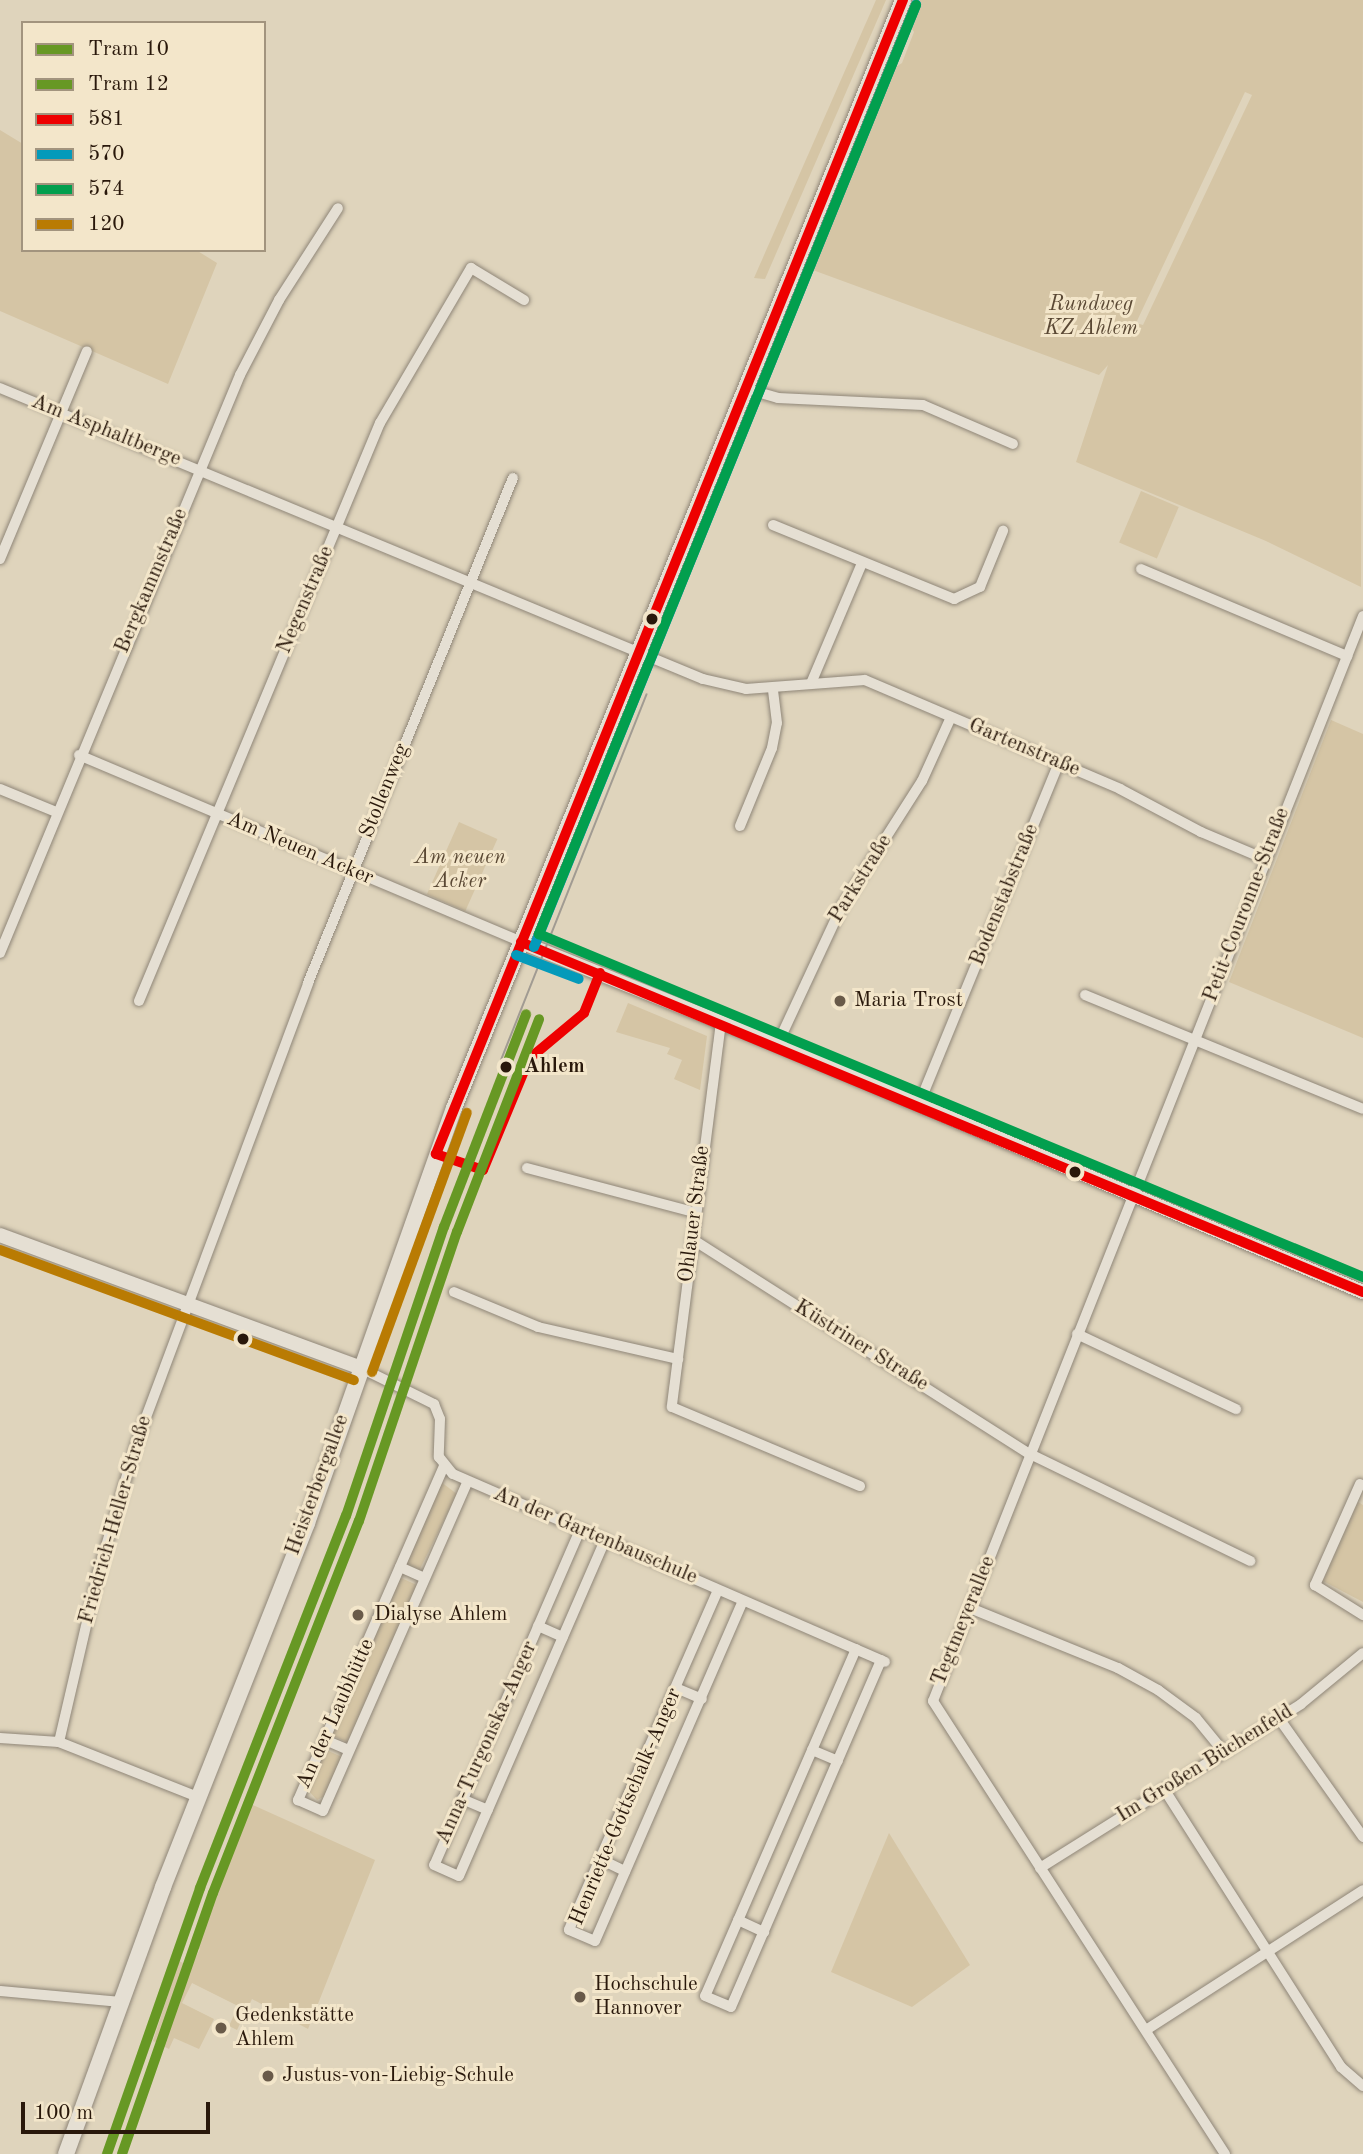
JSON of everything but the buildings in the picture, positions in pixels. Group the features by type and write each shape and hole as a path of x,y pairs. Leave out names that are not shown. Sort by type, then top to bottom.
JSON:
{"main road":[{"name":"Heisterbergallee","path":"66,2154 198,1797 307,1523 359,1367 440,1143 903,0"}],"street":[{"name":"Bergkammstraße","path":"0,953 198,469 279,300 338,208"},
{"name":"Negenstraße","path":"139,1001 380,423 471,268 524,300"},
{"path":"0,559 87,351"},
{"name":"Am Asphaltberge","path":"0,388 639,652"},
{"path":"747,389 778,398 923,405 1013,444"},
{"name":"Stollenweg","path":"190,1303 352,871 513,478"},
{"path":"773,525 954,599 980,587 1003,531"},
{"path":"812,681 862,563"},
{"path":"1141,569 1347,656"},
{"name":"Petit-Couronne-Straße","path":"1133,1195 1363,616"},
{"name":"Gartenstraße","path":"639,652 718,684 773,688 812,681 865,680 1059,762 1265,859"},
{"path":"740,825 772,748 777,723 773,688"},
{"name":"Parkstraße","path":"777,1045 841,908 922,781 951,717"},
{"name":"Am Neuen Acker","path":"79,755 520,942"},
{"name":"Bodenstabstraße","path":"919,1104 1059,762"},
{"path":"0,789 56,813"},
{"path":"520,942 777,1045 1363,1292"},
{"path":"1085,995 1363,1109"},
{"name":"Ohlauer Straße","path":"721,1022 694,1212 672,1407 860,1486"},
{"path":"527,1168 694,1212"},
{"name":"Tegtmeyerallee","path":"1133,1195 933,1701 1225,2154"},
{"path":"0,1235 359,1367 434,1404 440,1419 438,1454 444,1466"},
{"name":"Küstriner Straße","path":"692,1239 1030,1454 1250,1561"},
{"path":"454,1292 538,1327 678,1359"},
{"name":"Friedrich-Heller-Straße","path":"59,1742 118,1504 190,1303"},
{"path":"1077,1334 1236,1409"},
{"name":"An der Gartenbauschule","path":"444,1466 467,1481 883,1661 838,1761"},
{"name":"An der Laubhütte","path":"444,1466 298,1800 323,1811 467,1481"},
{"path":"1362,1481 1315,1585 1363,1615"},
{"name":"Anna-Turgonska-Anger","path":"580,1530 434,1865 459,1876 605,1540"},
{"path":"400,1567 425,1578"},
{"name":"Henriette-Gottschalk-Anger","path":"718,1590 569,1930 595,1941 743,1601"},
{"path":"970,1608 1118,1668 1158,1690 1196,1718 1223,1751"},
{"path":"538,1626 563,1637"},
{"path":"812,1750 838,1761 731,2007 705,1996 738,1920 812,1750 856,1649"},
{"name":"Im Großen Büchenfeld","path":"1040,1868 1330,1684 1363,1653"},
{"path":"676,1688 702,1699"},
{"path":"1278,1717 1363,1837"},
{"path":"0,1738 59,1742 198,1797"},
{"path":"325,1740 349,1750"},
{"path":"1164,1789 1341,2067 1363,2086"},
{"path":"462,1799 488,1810"},
{"path":"600,1859 625,1871"},
{"path":"1146,2030 1363,1890"},
{"path":"738,1920 764,1933"},
{"path":"0,1991 122,2002"}],"green space":[{"path":"876,0 886,0 765,279 754,278"},
{"name":"Rundweg KZ Ahlem","path":"916,0 1363,0 1361,587 1266,541 1076,462 1108,365 1099,375 810,269 886,73 902,63 914,32 907,21","holes":["1245,92 1252,95 1143,325 1136,323"]},
{"path":"0,130 21,143 21,252 199,252 217,263 168,384 0,311"},
{"path":"1141,491 1179,507 1157,559 1119,543"},
{"path":"1331,720 1363,734 1363,1038 1229,982"},
{"name":"Am neuen Acker","path":"459,822 497,839 465,911 427,894"},
{"path":"628,1003 707,1036 700,1090 674,1079 682,1060 667,1054 670,1048 616,1032"},
{"path":"441,1482 457,1494 419,1571 406,1565"},
{"path":"1358,1502 1363,1505 1363,1602 1323,1581"},
{"path":"399,1577 417,1585 347,1742 329,1734"},
{"path":"324,1749 342,1757 325,1796 317,1800 307,1789"},
{"path":"244,1801 375,1860 308,2029 252,1999 237,2030 229,2026 238,2006 192,1983 182,2003 214,2019 199,2049 174,2038 169,2049 153,2041 179,1961 191,1967 200,1949 190,1944"},
{"path":"889,1833 970,1965 912,2007 831,1972"}],"tram line":[{"path":"499,1065 647,694"},
{"name":"10","path":"107,2154 200,1888 346,1516 444,1227 526,1014"},
{"name":"12","path":"122,2154 213,1893 359,1521 457,1232 539,1019"}],"transit line":[{"name":"581","path":"600,973 584,1013 529,1059 483,1170 436,1154 903,0"},
{"name":"570","path":"534,947 916,5"},
{"name":"574","path":"916,5 539,934 1363,1277"},
{"name":"581","path":"521,942 1363,1292"},
{"name":"570","path":"516,955 579,979"},
{"name":"120","path":"372,1372 467,1113"},
{"name":"120","path":"0,1250 354,1380"}],"place":[{"name":"Maria Trost","path":"840,1001"},
{"name":"Ahlem","path":"506,1067"},
{"name":"Dialyse Ahlem","path":"358,1615"},
{"name":"Hochschule Hannover","path":"580,1997"},
{"name":"Gedenkstätte Ahlem","path":"221,2028"},
{"name":"Justus-von-Liebig-Schule","path":"268,2076"}]}
